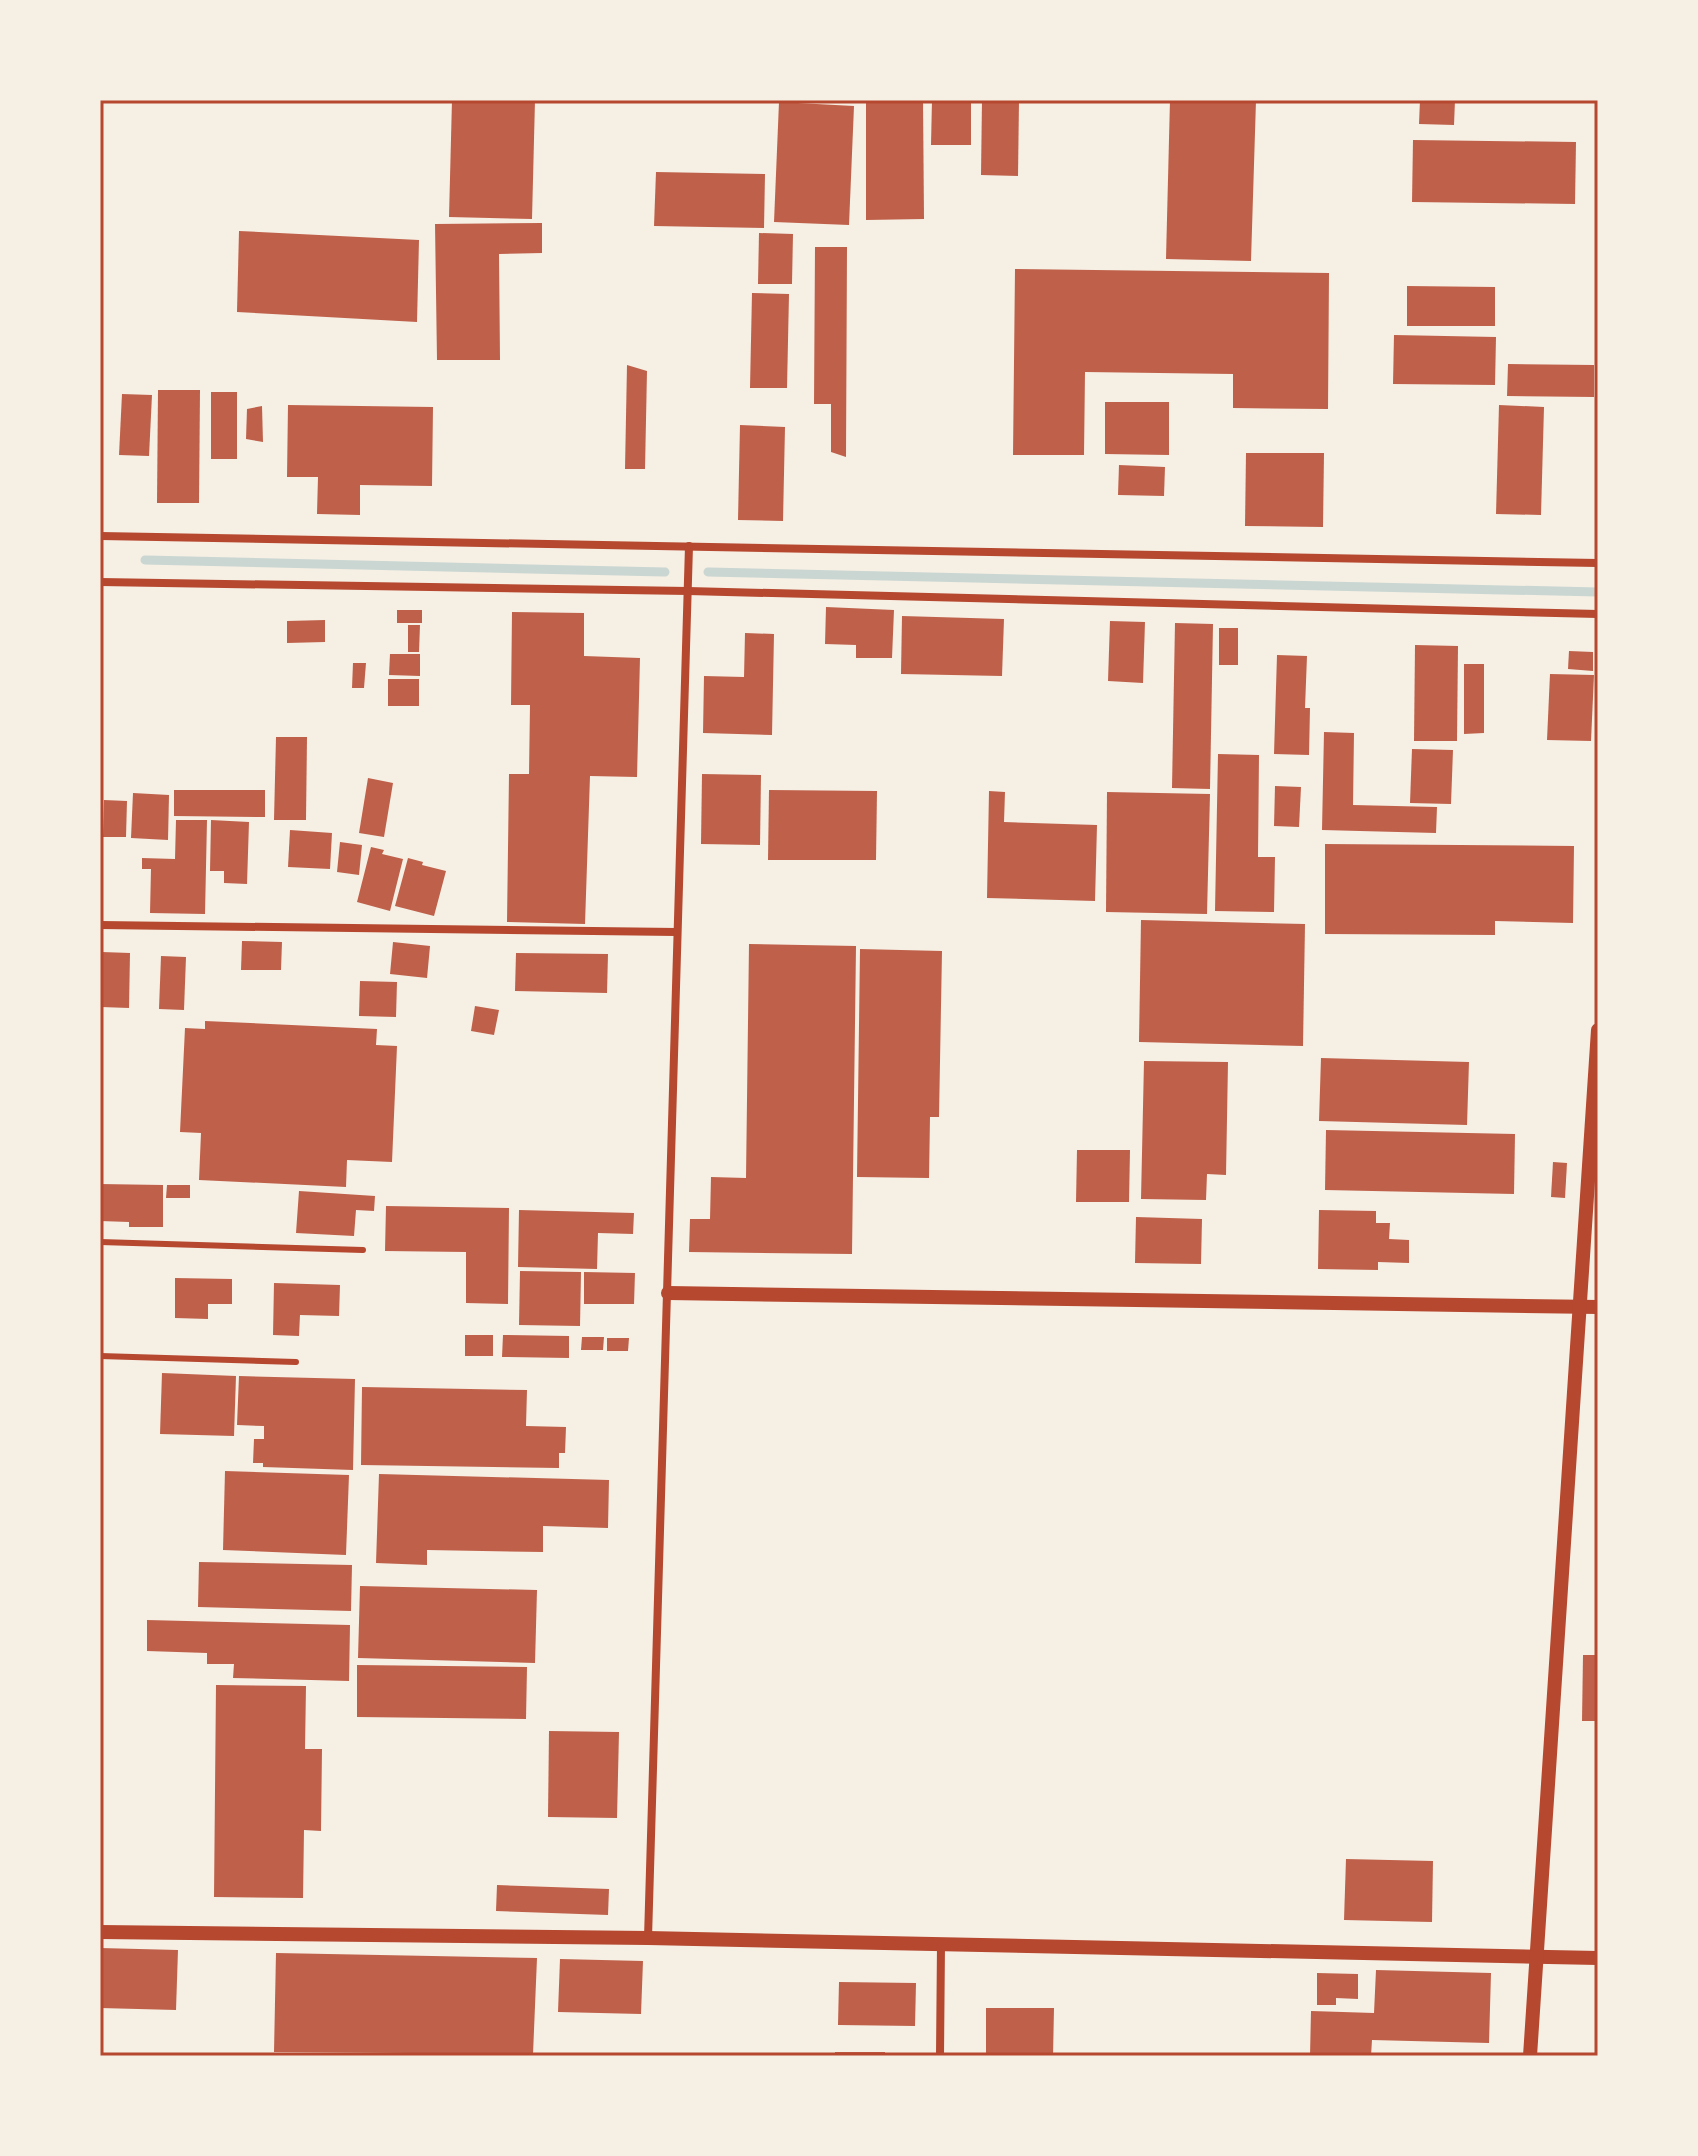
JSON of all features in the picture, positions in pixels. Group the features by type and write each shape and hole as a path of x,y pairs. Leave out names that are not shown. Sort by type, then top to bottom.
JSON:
{"street":[{"path":"100,536 1598,563"},
{"path":"648,1938 689,546"},
{"path":"100,582 688,591 1598,614"},
{"path":"100,925 677,932"},
{"path":"1530,2056 1598,1030"},
{"path":"668,1293 1598,1307"},
{"path":"100,1932 648,1938 1598,1958"},
{"path":"940,2056 941,1944"}],"lane":[{"path":"100,1242 363,1250"},
{"path":"100,1356 296,1362"}],"building":[{"path":"452,100 535,100 532,219 449,217"},
{"path":"866,100 923,100 924,219 866,220"},
{"path":"932,100 971,100 971,145 931,145"},
{"path":"982,100 1019,100 1018,176 981,175"},
{"path":"1170,100 1256,100 1251,261 1166,259"},
{"path":"1420,100 1455,100 1454,125 1419,124"},
{"path":"779,102 854,106 849,225 774,222"},
{"path":"1413,140 1576,142 1575,204 1412,202"},
{"path":"656,172 765,174 764,228 654,226"},
{"path":"542,223 542,253 499,254 500,360 437,360 435,224"},
{"path":"239,231 419,240 417,322 237,312"},
{"path":"759,233 793,234 792,284 758,284"},
{"path":"815,247 847,247 846,457 831,452 831,404 814,404"},
{"path":"1015,269 1329,273 1328,409 1233,408 1233,374 1085,372 1084,455 1013,455"},
{"path":"1407,286 1495,287 1495,326 1407,326"},
{"path":"752,293 789,294 787,388 750,388"},
{"path":"1394,335 1496,337 1495,385 1393,384"},
{"path":"1508,364 1594,365 1594,397 1507,396"},
{"path":"627,365 647,371 645,469 625,469"},
{"path":"158,390 200,390 199,503 157,503"},
{"path":"211,392 237,392 237,459 211,459"},
{"path":"122,394 152,395 149,456 119,455"},
{"path":"1105,402 1169,402 1169,455 1105,454"},
{"path":"288,405 433,407 432,486 360,485 360,515 317,514 318,477 287,477"},
{"path":"1499,405 1544,407 1541,515 1496,514"},
{"path":"262,406 263,442 246,439 247,409"},
{"path":"740,425 785,427 783,521 738,520"},
{"path":"1246,453 1324,453 1323,527 1245,526"},
{"path":"1119,465 1165,467 1164,496 1118,495"},
{"path":"826,607 894,610 892,658 856,658 856,645 825,644"},
{"path":"397,610 422,610 422,623 397,623"},
{"path":"512,612 584,613 584,656 640,658 637,777 590,776 585,924 507,922 509,774 529,774 530,705 511,705"},
{"path":"902,616 1004,619 1002,676 901,674"},
{"path":"325,620 325,642 287,643 287,621"},
{"path":"1110,621 1145,622 1143,683 1108,681"},
{"path":"1175,623 1213,624 1210,789 1172,788"},
{"path":"408,625 420,625 419,652 408,652"},
{"path":"1219,628 1238,628 1238,665 1219,665"},
{"path":"745,633 774,634 772,735 703,733 704,676 744,677"},
{"path":"1415,645 1458,646 1457,741 1414,741"},
{"path":"1569,651 1593,652 1593,671 1568,669"},
{"path":"390,654 420,654 420,676 389,675"},
{"path":"1277,655 1307,656 1305,708 1310,708 1309,755 1274,754"},
{"path":"353,663 366,663 364,688 352,688"},
{"path":"1464,664 1484,664 1484,733 1464,734"},
{"path":"1550,674 1594,675 1591,741 1547,740"},
{"path":"388,679 419,679 419,706 388,706"},
{"path":"1324,732 1354,733 1353,805 1437,807 1436,833 1322,830"},
{"path":"276,737 307,737 306,820 274,820"},
{"path":"1412,749 1453,750 1451,804 1410,803"},
{"path":"1218,754 1259,755 1258,857 1275,857 1274,912 1215,911"},
{"path":"702,774 761,775 760,845 701,844"},
{"path":"368,778 393,783 384,837 359,833"},
{"path":"1275,786 1301,787 1299,827 1274,826"},
{"path":"174,790 265,790 265,817 174,816"},
{"path":"769,790 877,791 876,860 768,860"},
{"path":"989,791 1005,792 1004,822 1097,825 1095,901 987,898"},
{"path":"1107,792 1210,794 1207,914 1106,912"},
{"path":"133,793 169,795 168,840 131,838"},
{"path":"104,800 127,801 126,837 103,837"},
{"path":"176,820 207,820 205,914 150,913 151,869 142,869 142,858 175,859"},
{"path":"211,820 249,822 247,884 224,883 224,871 210,871"},
{"path":"290,830 332,833 330,869 288,867"},
{"path":"340,842 362,845 359,875 337,872"},
{"path":"1325,844 1574,846 1573,923 1495,921 1495,935 1325,934"},
{"path":"371,847 384,850 382,854 403,859 390,911 357,902"},
{"path":"408,858 446,871 434,916 395,906"},
{"path":"1141,920 1305,924 1303,1046 1139,1042"},
{"path":"242,941 282,942 281,970 241,970"},
{"path":"393,942 430,946 427,978 390,974"},
{"path":"749,944 856,946 852,1254 689,1252 690,1219 710,1219 711,1177 746,1178"},
{"path":"860,949 942,951 939,1117 930,1117 929,1178 857,1177"},
{"path":"102,952 130,953 129,1008 101,1007"},
{"path":"516,953 608,954 607,993 515,991"},
{"path":"161,956 186,957 184,1010 159,1009"},
{"path":"360,981 397,982 396,1017 359,1016"},
{"path":"475,1006 499,1010 494,1035 471,1031"},
{"path":"205,1021 377,1029 376,1045 397,1046 392,1162 347,1160 346,1187 199,1180 201,1133 180,1132 185,1028 205,1029"},
{"path":"1321,1058 1469,1062 1467,1125 1319,1121"},
{"path":"1144,1061 1228,1062 1226,1175 1207,1174 1206,1200 1141,1199"},
{"path":"1326,1130 1515,1134 1514,1194 1325,1190"},
{"path":"1077,1150 1130,1150 1129,1202 1076,1202"},
{"path":"1553,1162 1567,1163 1565,1198 1551,1197"},
{"path":"100,1184 163,1185 163,1227 129,1227 129,1222 100,1221"},
{"path":"167,1185 190,1185 190,1198 166,1198"},
{"path":"299,1191 375,1196 374,1211 356,1210 354,1236 296,1233"},
{"path":"386,1206 509,1208 508,1304 466,1303 466,1252 385,1251"},
{"path":"519,1210 634,1213 633,1234 598,1233 597,1269 518,1267"},
{"path":"1319,1210 1376,1211 1376,1223 1390,1223 1389,1239 1409,1240 1409,1263 1378,1262 1378,1270 1318,1269"},
{"path":"1136,1217 1202,1219 1201,1264 1135,1263"},
{"path":"520,1271 581,1272 580,1326 519,1325"},
{"path":"584,1272 635,1273 634,1304 584,1304"},
{"path":"175,1278 232,1279 232,1304 208,1304 208,1319 175,1318"},
{"path":"274,1283 340,1285 339,1316 300,1315 299,1336 273,1335"},
{"path":"465,1335 493,1335 493,1356 465,1356"},
{"path":"503,1335 569,1336 569,1358 502,1357"},
{"path":"582,1337 604,1337 603,1350 581,1350"},
{"path":"607,1338 629,1338 628,1351 607,1351"},
{"path":"162,1373 236,1376 234,1436 160,1434"},
{"path":"239,1376 355,1379 353,1470 263,1467 263,1463 253,1463 254,1439 264,1439 264,1426 237,1425"},
{"path":"362,1387 527,1390 526,1426 566,1427 565,1453 559,1453 559,1468 361,1465"},
{"path":"225,1471 349,1475 346,1555 223,1550"},
{"path":"379,1474 609,1480 608,1528 543,1526 543,1552 427,1550 427,1565 376,1563"},
{"path":"199,1562 352,1565 351,1611 198,1607"},
{"path":"360,1586 537,1590 535,1663 358,1658"},
{"path":"147,1620 350,1625 349,1681 233,1678 234,1664 207,1664 207,1653 147,1651"},
{"path":"1583,1655 1598,1655 1598,1721 1582,1721"},
{"path":"357,1665 527,1667 526,1719 357,1717"},
{"path":"216,1685 306,1686 305,1749 322,1749 321,1831 304,1830 303,1898 214,1897"},
{"path":"549,1731 619,1732 617,1818 548,1817"},
{"path":"1346,1859 1433,1861 1432,1922 1344,1920"},
{"path":"497,1885 609,1889 608,1915 496,1911"},
{"path":"100,1948 178,1950 176,2010 100,2008"},
{"path":"276,1953 537,1958 533,2054 274,2052"},
{"path":"560,1959 643,1961 641,2014 558,2012"},
{"path":"1376,1970 1491,1973 1489,2043 1372,2040 1371,2056 1310,2056 1311,2011 1374,2013"},
{"path":"1317,1973 1358,1974 1358,1999 1336,1998 1336,2005 1317,2005"},
{"path":"839,1982 916,1983 915,2026 838,2025"},
{"path":"986,2008 1054,2008 1053,2056 986,2056"},
{"path":"835,2052 885,2052 885,2056 835,2056"}],"waterway":[{"path":"145,560 665,572"},
{"path":"708,572 1598,592"}]}
